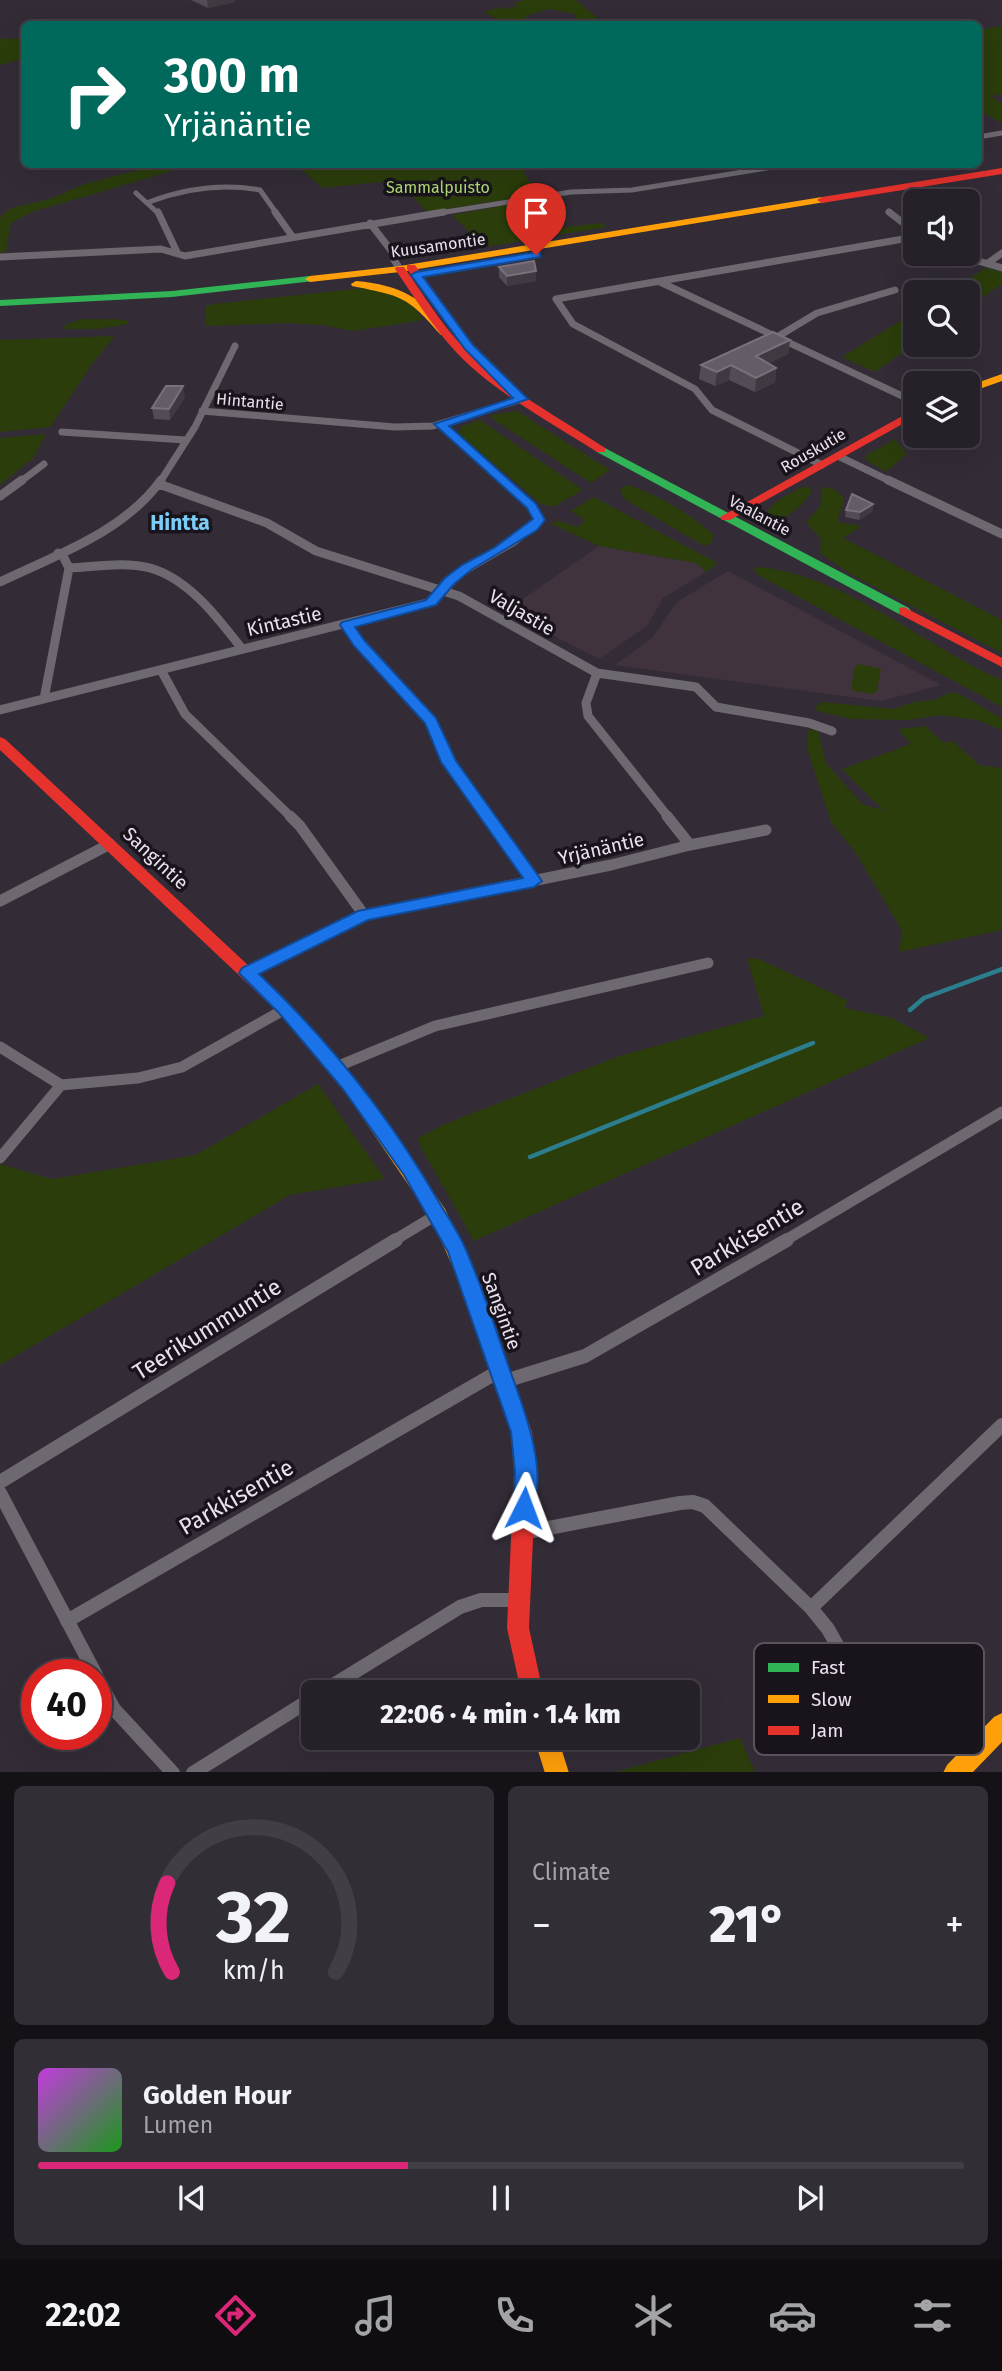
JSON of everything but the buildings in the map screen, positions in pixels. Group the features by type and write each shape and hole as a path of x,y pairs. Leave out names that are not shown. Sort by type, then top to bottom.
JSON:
{"main road":[{"name":"Kuusamontie","path":"0,311 192,300 348,284 406,269 1002,171"},
{"name":"Kuusamontie","path":"0,303 172,294 406,269 1002,179"},
{"name":"Vaalantie","path":"406,269 445,333 462,352 522,399 595,447 1002,663"},
{"name":"Vaalantie","path":"406,269 469,347 508,389"},
{"path":"348,284 387,286 407,293 414,297 445,333"},
{"path":"980,386 1000,380"},
{"name":"Rouskutie","path":"726,517 903,419"},
{"name":"Sangintie","path":"0,743 285,1009 336,1067 392,1142 438,1214 466,1272 522,1432 525,1472 517,1600 518,1628 529,1680"},
{"path":"984,1743 1002,1725"},
{"path":"550,1750 557,1772"},
{"path":"956,1772 973,1755"}],"street":[{"path":"982,136 1002,133"},
{"path":"0,257 72,251 161,249 185,256 370,223 570,192 632,190 767,168"},
{"path":"149,202 221,184 260,190 292,236"},
{"path":"136,193 149,202 165,221 177,252"},
{"path":"889,212 903,224"},
{"path":"370,223 406,269"},
{"path":"822,465 712,410 695,389 684,382 573,324 556,299 903,237"},
{"path":"988,263 1002,253"},
{"path":"980,261 1002,268"},
{"path":"660,282 903,396"},
{"path":"777,337 806,319 838,306 895,290"},
{"path":"202,411 235,346"},
{"name":"Hintantie","path":"0,582 124,517 159,484 202,411 395,427 440,424 522,399"},
{"name":"Kintastie","path":"0,710 431,603 467,567 533,528 539,520 532,506 440,424"},
{"path":"62,432 185,440"},
{"path":"838,456 1002,534"},
{"path":"0,496 44,464"},
{"name":"Valjastie","path":"159,484 267,523 316,551 442,591 484,609 597,673 696,687 716,707 809,723 832,731"},
{"path":"44,699 69,568 63,555 58,553"},
{"path":"69,568 147,568 162,572 222,622 242,649"},
{"path":"347,625 359,643 431,721 449,762 534,881"},
{"path":"161,670 185,715 300,826 364,915"},
{"path":"597,673 586,703 588,716 690,845"},
{"name":"Yrjänäntie","path":"248,973 364,915 766,830"},
{"path":"0,901 110,844"},
{"path":"336,1067 435,1027 708,963"},
{"path":"0,1047 61,1085 138,1078 182,1067 285,1009"},
{"path":"0,1158 61,1085"},
{"name":"Parkkisentie","path":"67,1621 503,1376 585,1356 641,1326 1002,1112"},
{"name":"Teerikummuntie","path":"0,1482 438,1214"},
{"path":"811,1608 1002,1425"},
{"path":"0,1493 87,1659"},
{"path":"522,1533 693,1502 715,1513 811,1608 836,1643"},
{"path":"341,1680 460,1607 481,1600 517,1600"},
{"path":"112,1705 172,1772"},
{"path":"195,1772 301,1706"}],"shaded area":[{"path":"599,546 696,563 706,572 663,598 647,626 599,659 506,611"},
{"path":"728,571 941,685 881,701 615,665 653,637 677,602"}],"green space":[{"path":"525,0 576,0 601,21 574,21 577,19 574,14 549,9 526,16 527,21 500,21 484,12 518,6 514,3"},
{"path":"1002,26 1002,94 991,96 1002,104 1002,123 982,112 982,29"},
{"path":"21,38 21,60 0,65 0,39"},
{"path":"146,168 182,168 32,212 11,223 6,252 0,253 0,217 11,208 50,199 85,184"},
{"name":"Sammalpuisto","path":"294,168 526,168 523,172 539,194 427,212 398,180 322,188 303,171"},
{"path":"530,201 551,229 600,223 607,227 485,247 452,215"},
{"path":"986,268 1002,272 1002,284 980,299 980,280 966,280"},
{"path":"373,287 408,297 423,320 354,331 322,325 286,323 205,326 206,306"},
{"path":"81,319 122,320 128,321 128,324 98,329 64,329 65,325"},
{"path":"903,319 903,352 875,372 842,357"},
{"path":"115,336 92,364 50,427 0,432 0,340"},
{"path":"517,411 610,470 591,483 491,418 491,415"},
{"path":"480,420 583,490 553,507 541,504 459,434 462,426"},
{"path":"46,434 33,458 0,485 0,438"},
{"path":"895,439 907,454 886,472 866,460 865,456"},
{"path":"629,485 673,505 713,534 712,543 704,546 623,498 620,488"},
{"path":"802,487 809,487 812,491 804,502 787,516 768,523 765,516 772,506"},
{"path":"822,488 836,490 844,499 837,522 862,526 843,538 1002,620 1002,653 852,575 820,553 821,539 806,522 820,507"},
{"path":"594,497 717,563 706,572 696,563 599,546 550,523 559,521 578,527 585,520 571,511"},
{"path":"760,567 825,584 855,598 942,649 1002,680 1002,707 758,575 753,569"},
{"path":"859,664 881,669 877,691 873,694 854,691 851,688 855,666"},
{"path":"953,692 1002,718 1002,730 977,720 941,715 908,720 851,719 814,710 821,702 893,709 914,702 934,700"},
{"path":"925,726 944,743 953,741 979,765 1002,768 1002,930 899,952 902,930 855,852 831,822 808,752 807,729 818,731 826,763 862,804 883,810 842,769 911,744 898,729"},
{"path":"747,958 759,959 847,1000 845,1008 892,1018 929,1038 474,1241 418,1138 445,1124 619,1056 764,1016"},
{"path":"318,1084 385,1179 290,1195 0,1365 0,1164 52,1179 196,1155"},
{"path":"740,1738 755,1772 615,1772 700,1750"}],"waterway":[{"path":"910,1010 924,998 1002,969"},
{"path":"530,1157 813,1043"}],"traffic: fast":[{"path":"0,303 172,294 310,279"},
{"path":"601,450 904,611"}],"traffic: slow":[{"path":"310,279 400,269 822,200"},
{"path":"356,284 386,288 407,296 445,333"},
{"path":"980,385 1002,377"},
{"path":"347,1081 438,1214 470,1283 511,1402"},
{"path":"984,1743 1002,1725"},
{"path":"550,1750 557,1772"},
{"path":"956,1772 973,1755"}],"traffic: jam":[{"path":"822,200 1002,171"},
{"path":"411,267 469,346"},
{"path":"400,269 445,333 462,352 497,382 601,450"},
{"path":"726,517 903,419"},
{"path":"904,611 1002,663"},
{"path":"0,742 285,1009 347,1081"},
{"path":"511,1402 522,1432 525,1472 518,1628 529,1680"}],"district":[{"name":"Hintta","path":"180,523"}],"route":[{"path":"524,1508 522,1432 457,1250 411,1170 350,1084 285,1009 248,973 364,915 534,881 449,762 431,721 359,643 347,625 431,603 450,581 467,567 533,528 539,520 532,506 440,424 522,399 508,389 501,378 469,347 416,275 536,255"}]}
